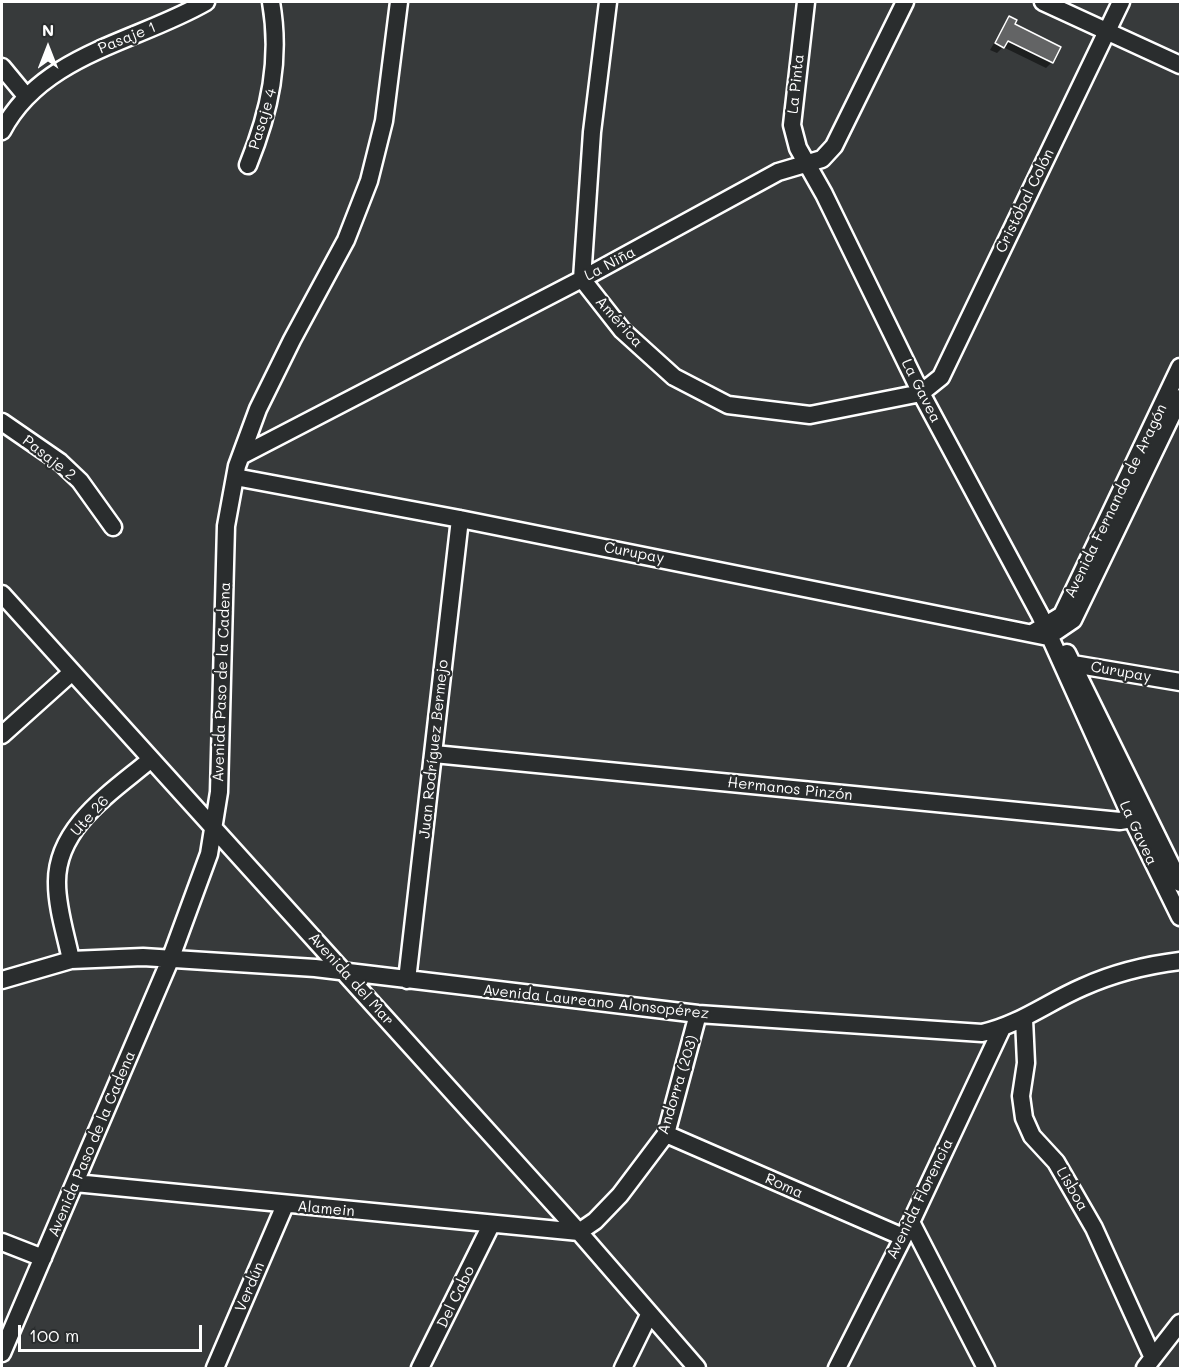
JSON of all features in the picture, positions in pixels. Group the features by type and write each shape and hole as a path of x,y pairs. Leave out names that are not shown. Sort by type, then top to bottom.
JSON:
{"street":[{"name":"Pasaje 1","path":"2,131 26,96 48,78 84,56 129,35 174,20 206,2"},
{"name":"Pasaje 4","path":"248,165 266,116 274,83 275,52 271,2"},
{"name":"Avenida Paso de la Cadena","path":"2,1353 170,960 208,854 215,829 219,792 226,526 235,477 258,409 346,240 369,180 384,121 399,2"},
{"path":"582,279 592,132 608,2"},
{"name":"La Pinta","path":"806,2 792,125 806,165"},
{"name":"La Niña","path":"241,456 582,279 778,172 822,159 834,146 905,2"},
{"path":"1043,2 1180,65"},
{"name":"Cristóbal Colón","path":"921,393 941,377 1121,2"},
{"path":"2,67 26,96"},
{"name":"La Gavea","path":"806,165 824,194 921,393 1067,666 1138,815 1180,917"},
{"name":"América","path":"582,279 622,330 674,377 728,405 810,415 882,403 921,393"},
{"name":"Avenida Fernando de Aragón","path":"1045,628 1062,615 1180,367"},
{"name":"Avenida Fernando de Aragón","path":"1045,628 1073,620 1180,398"},
{"name":"Pasaje 2","path":"2,422 60,462 80,481 113,527"},
{"name":"Curupay","path":"235,477 1045,628"},
{"name":"Juan Rodríguez Bermejo","path":"407,980 460,519"},
{"name":"Avenida del Mar","path":"2,594 71,673 579,1232 697,1368"},
{"name":"Curupay","path":"1067,666 1180,682"},
{"path":"2,735 71,673"},
{"name":"Hermanos Pinzón","path":"434,754 1120,821 1138,815"},
{"name":"Ute 26","path":"71,960 57,883 64,848 76,827 93,809 150,760"},
{"name":"La Gavea","path":"1138,815 1180,883"},
{"name":"Avenida Laureano Alonsopérez","path":"2,980 71,960 111,956 345,972 698,1014 982,1033 1002,1028 1059,998 1112,975 1180,961"},
{"name":"Andorra (203)","path":"579,1232 595,1221 620,1196 666,1134 698,1014"},
{"name":"Lisboa","path":"1024,1018 1026,1063 1021,1096 1024,1118 1032,1136 1056,1162 1094,1228 1149,1363"},
{"name":"Avenida Florencia","path":"837,1368 911,1222 1002,1028"},
{"name":"Roma","path":"666,1134 903,1237"},
{"name":"Alamein","path":"75,1183 579,1232"},
{"name":"Verdún","path":"215,1368 285,1205"},
{"path":"911,1222 987,1368"},
{"name":"Del Cabo","path":"420,1368 491,1225"},
{"path":"2,1242 43,1258"},
{"path":"623,1368 650,1315"},
{"path":"1149,1363 1180,1323"}],"building":[{"path":"1009,16 1017,20 1015,24 1061,47 1053,63 1008,41 1004,48 995,43"}]}
